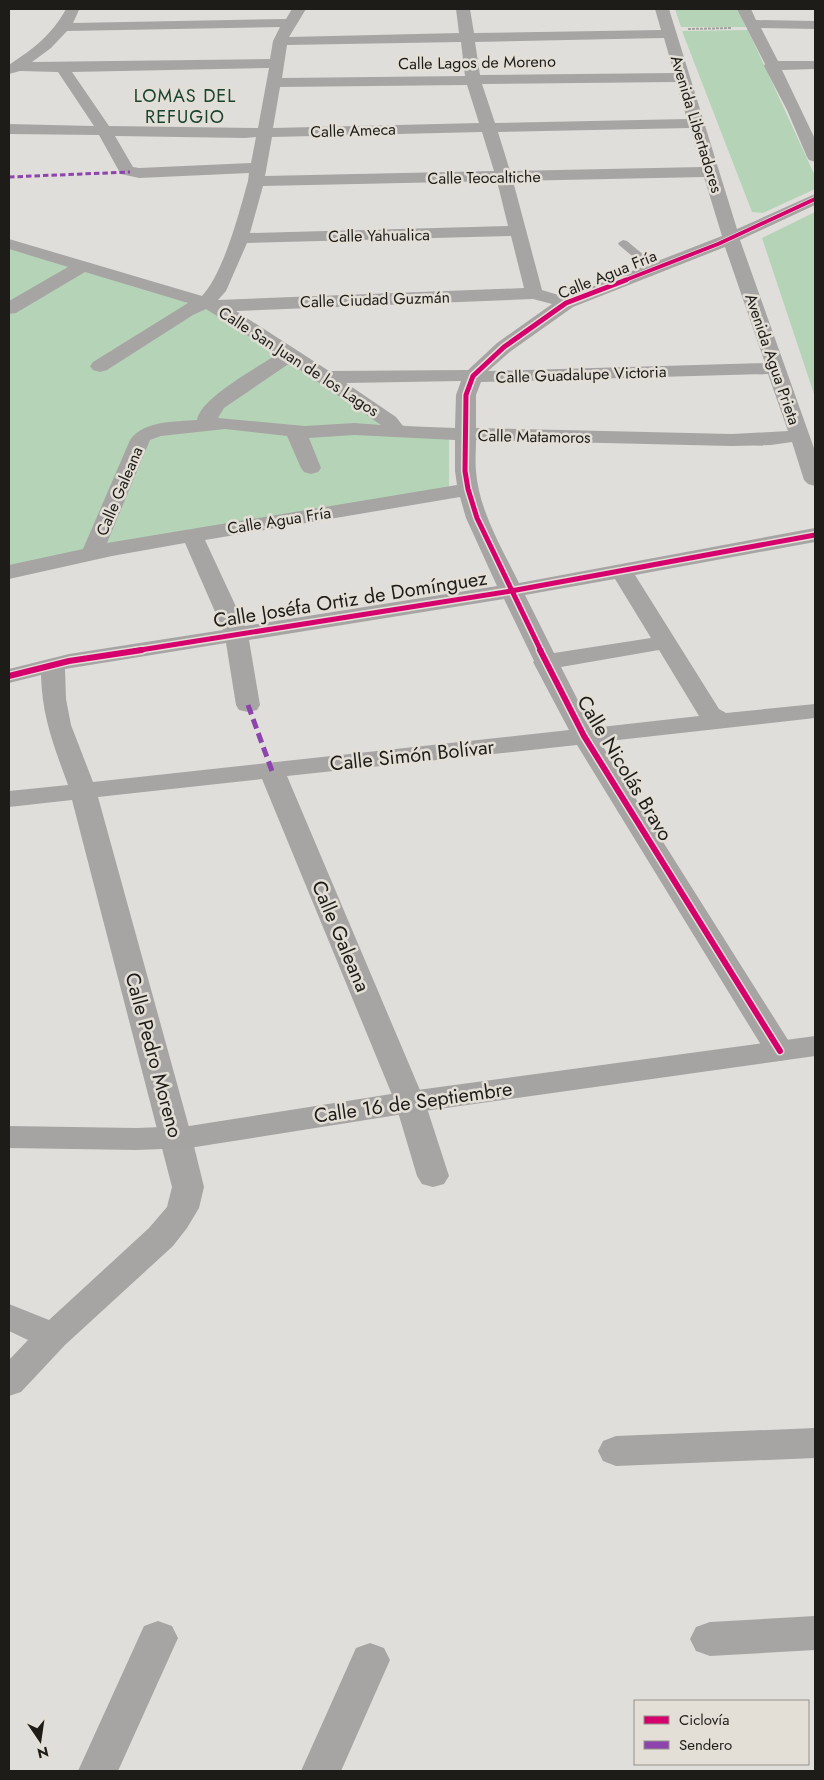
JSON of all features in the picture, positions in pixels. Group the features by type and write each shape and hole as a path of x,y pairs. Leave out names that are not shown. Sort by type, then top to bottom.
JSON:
{"street":[{"path":"16,63 46,44 63,27 72,9"},
{"name":"Calle San Juan de los Lagos","path":"299,9 280,41 257,174 240,238 212,304 326,377 389,421 394,431"},
{"path":"463,9 473,79 504,177 534,293"},
{"name":"Avenida Libertadores","path":"662,9 711,172 738,235"},
{"path":"744,9 771,66 802,110 815,157"},
{"path":"63,27 289,23"},
{"path":"752,26 815,25"},
{"path":"280,41 669,31"},
{"path":"16,63 62,68 276,63"},
{"path":"771,66 815,65"},
{"path":"62,68 105,131"},
{"name":"Calle Lagos de Moreno","path":"273,83 682,77"},
{"name":"Calle Ameca","path":"9,129 265,133 488,126 696,123"},
{"name":"Calle Teocaltiche","path":"105,131 126,169 130,172 504,177 711,172"},
{"name":"Calle Agua Fría","path":"9,572 92,552 468,489 465,471 464,434 466,395 474,376 504,347 566,303 738,235 808,204"},
{"name":"Calle Yahualica","path":"240,238 517,231"},
{"name":"Avenida Agua Prieta","path":"738,235 776,368 815,480"},
{"name":"Calle Ciudad Guzmán","path":"9,244 212,304 534,293 566,303"},
{"path":"9,309 82,266"},
{"path":"100,366 186,311 212,304"},
{"path":"207,424 208,414 216,404 291,354"},
{"name":"Calle Guadalupe Victoria","path":"326,377 500,377 776,368"},
{"name":"Calle Matamoros","path":"149,433 166,428 207,424 236,424 296,432 343,429 464,434 732,440 753,440 800,435"},
{"path":"296,432 311,468"},
{"name":"Calle Galeana","path":"92,552 140,440 149,433"},
{"name":"Calle Nicolás Bravo","path":"468,489 476,518 545,662 584,736 780,1050"},
{"path":"192,534 236,633 248,706"},
{"name":"Calle Joséfa Ortiz de Domínguez","path":"9,676 53,664 236,633 511,591 815,535"},
{"path":"622,572 710,714 722,721"},
{"path":"545,662 667,642"},
{"name":"Calle Pedro Moreno","path":"9,1382 53,1336 145,1254 177,1219 186,1204 188,1186 83,791 56,713 53,664"},
{"name":"Calle Simón Bolívar","path":"9,799 815,711"},
{"name":"Calle Galeana","path":"272,771 410,1102 434,1176"},
{"name":"Calle 16 de Septiembre","path":"9,1137 176,1138 410,1102 815,1046"},
{"path":"9,1317 53,1336"},
{"path":"616,1451 815,1443"},
{"path":"710,1639 815,1634"},
{"path":"98,1771 158,1638"},
{"path":"321,1771 370,1660"}],"lane":[{"path":"623,243 654,269"}],"path":[{"path":"669,31 752,26"}],"green space":[{"path":"675,9 739,9 746,27 681,27"},
{"path":"748,30 815,176 815,189 763,213 752,212 682,31"},
{"path":"815,212 815,397 762,238"},
{"path":"9,249 216,306 401,425 449,431 449,489 78,558 9,574"}],"marked path":[{"path":"9,177 130,172"},
{"path":"248,705 272,771"}],"cycle path":[{"path":"780,1051 584,736 511,591 477,518 468,489 465,471 466,395 473,376 481,367 504,347 566,303 718,244 815,199"},
{"path":"9,676 69,661 511,591 815,535"}],"district":[{"name":"LOMAS DEL REFUGIO","path":"185,106"}]}
